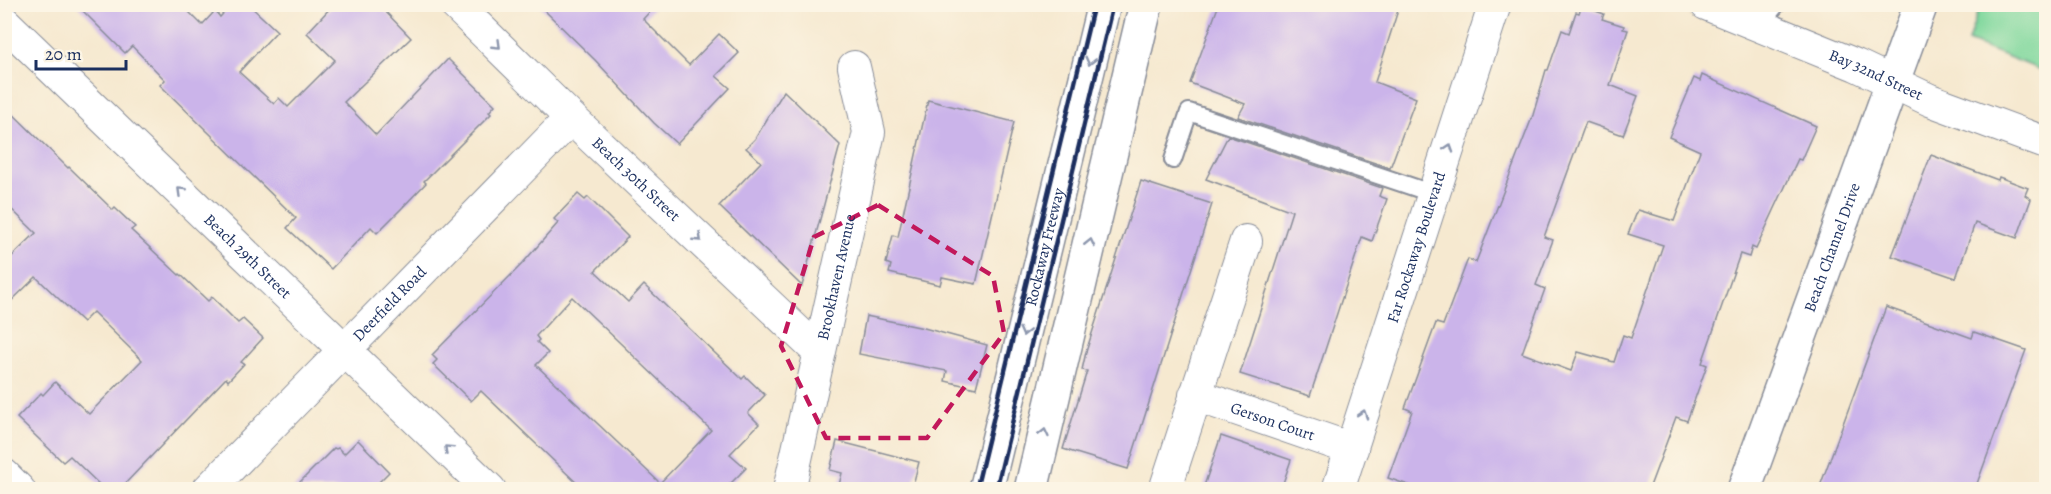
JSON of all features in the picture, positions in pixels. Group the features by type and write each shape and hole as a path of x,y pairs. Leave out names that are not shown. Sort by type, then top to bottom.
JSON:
{"street":[{"name":"Beach 30th Street","path":"455,4 571,118 819,352"},
{"name":"Rockaway Freeway","path":"986,489 1104,4"},
{"path":"1031,489 1146,4"},
{"name":"Far Rockaway Boulevard","path":"1338,489 1495,4"},
{"name":"Bay 32nd Street","path":"1706,4 1768,15 1893,84 1929,100 2046,143"},
{"name":"Beach Channel Drive","path":"1744,489 1922,4"},
{"name":"Beach 29th Street","path":"4,22 490,489"},
{"name":"Brookhaven Avenue","path":"789,489 869,132 854,67"},
{"name":"Deerfield Road","path":"208,489 571,118"},
{"path":"1166,487 1246,241"},
{"name":"Gerson Court","path":"1195,395 1352,449"},
{"path":"4,476 19,489"}],"lane":[{"path":"1173,160 1189,112 1434,194"}],"highlighted area":[{"path":"878,205 993,276 1004,333 927,438 826,438 781,346 814,237"}],"green space":[{"path":"1980,5 2046,5 2046,72 1968,41"}],"building":[{"path":"76,4 181,4 202,25 215,11 220,17 232,4 248,4 277,31 239,72 274,104 279,98 288,107 335,60 307,33 334,4 378,4 411,38 344,102 376,135 448,59 495,105 489,112 491,114 424,181 426,183 377,233 371,227 331,269 287,228 296,218 160,85 165,80 132,46 125,53"},
{"path":"538,4 657,4 643,19 689,65 719,34 739,53 716,76 730,88 677,144"},
{"path":"1219,4 1400,4 1375,82 1416,98 1390,168 1238,117 1245,104 1190,83"},
{"path":"1582,6 1604,14 1602,19 1624,26 1623,29 1628,30 1610,85 1638,96 1623,135 1586,122 1544,237 1553,240 1536,285 1545,289 1522,353 1571,371 1578,352 1614,362 1623,335 1631,338 1663,245 1628,234 1638,210 1674,221 1700,151 1669,137 1694,78 1700,81 1702,75 1816,126 1756,249 1752,247 1749,257 1740,254 1702,363 1707,365 1687,421 1676,417 1649,489 1420,489 1388,478 1412,411 1405,408 1436,323 1443,325 1468,259 1476,262 1533,115 1546,70 1548,70 1562,30 1569,33 1576,12 1579,13"},
{"path":"784,91 840,145 802,286 719,206 761,162 746,148 755,139"},
{"path":"928,100 1014,122 976,284 942,277 940,285 889,273 891,265 886,263 893,235 898,237"},
{"path":"4,105 113,210 115,208 135,227 131,230 179,275 208,301 212,297 238,323 243,319 263,338 241,362 244,364 228,381 226,378 120,489 104,489 70,456 63,462 17,418 55,382 89,414 142,360 93,312 83,322 36,277 4,308 4,264 36,233 4,202"},
{"path":"1228,136 1382,188 1379,196 1387,199 1372,241 1362,237 1310,396 1240,374 1292,211 1206,179"},
{"path":"1931,155 1998,180 1999,177 2028,188 2025,195 2031,199 2017,238 1975,223 1956,278 1892,256"},
{"path":"1141,181 1212,204 1128,469 1063,449 1087,371 1082,370 1086,352"},
{"path":"578,194 585,200 588,197 628,237 595,271 628,302 644,285 742,379 745,376 765,395 748,413 759,424 730,454 746,468 725,489 583,489 481,391 471,401 433,364 437,360 432,355 522,264 558,223 554,219","holes":["572,297 711,430 660,483 536,365 548,353 537,342 539,340 536,336"]},
{"path":"1886,307 1972,338 1974,332 2026,350 1975,489 1819,489"},
{"path":"866,316 924,328 987,345 976,388 945,381 947,371 859,354"},
{"path":"1221,436 1291,460 1281,489 1203,489"},
{"path":"358,440 389,472 372,489 293,489 334,448 338,448 344,454"},
{"path":"837,441 919,462 912,489 838,489 842,473 830,470"}],"railway":[{"path":"976,490 1094,4"},
{"path":"996,490 1113,4"}]}
